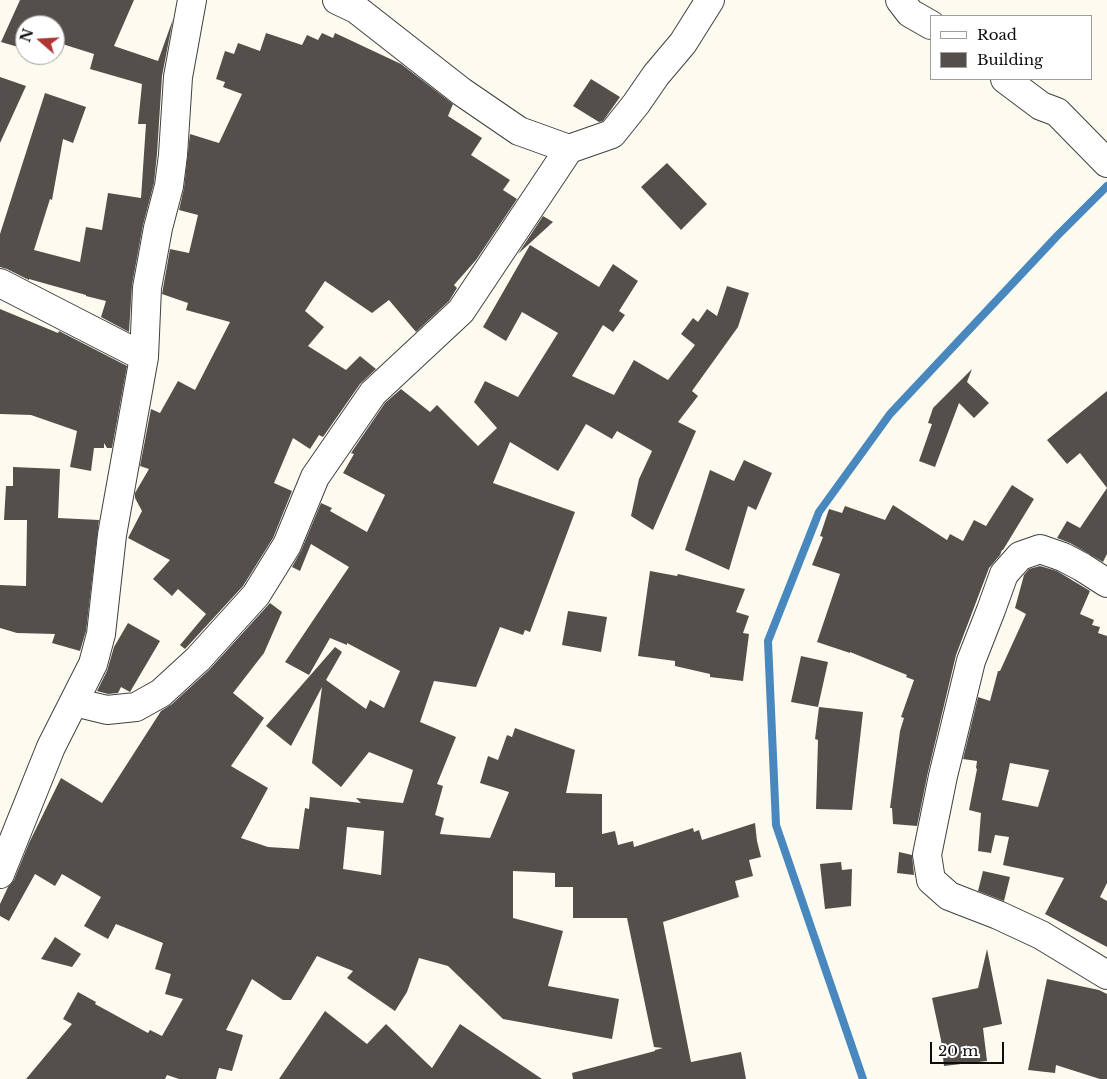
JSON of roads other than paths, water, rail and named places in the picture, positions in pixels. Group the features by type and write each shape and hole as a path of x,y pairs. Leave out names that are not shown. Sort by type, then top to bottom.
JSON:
{"street":[{"path":"0,874 51,746 93,664 101,634 112,535 144,357 147,288 158,228 169,186 173,156 178,77 192,0"},
{"path":"337,0 356,9 462,92 519,131 569,149"},
{"path":"74,702 107,710 136,707 161,693 198,659 256,595 287,545 315,477 373,393 461,311 569,149 612,134 656,75 683,43 710,0"},
{"path":"900,0 910,13 930,23"},
{"path":"1007,80 1041,106 1057,112 1107,163"},
{"path":"0,283 144,357"},
{"path":"1107,583 1063,557 1040,549 1020,556 1004,574 971,661 943,776 927,855 932,880 949,896 998,915 1041,935 1107,975"}],"waterway":[{"path":"863,1079 776,825 768,641 819,512 890,414 1058,235 1107,186"}]}
